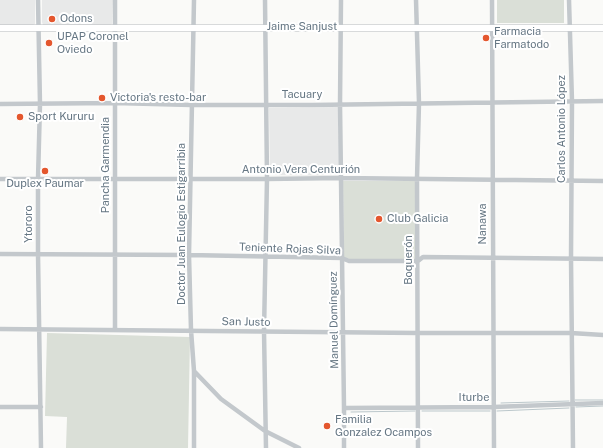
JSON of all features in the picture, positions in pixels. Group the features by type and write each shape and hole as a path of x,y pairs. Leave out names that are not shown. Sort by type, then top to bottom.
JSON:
{"main road":[{"name":"Jaime Sanjust","path":"0,28 603,28"}],"street":[{"name":"Ytororo","path":"38,0 40,104 38,254 41,448"},
{"name":"Pancha Garmendia","path":"115,0 115,330"},
{"name":"Doctor Juan Eulogio Estigarribia","path":"194,0 189,255 191,330 194,371 194,448"},
{"path":"265,0 264,28 267,179 264,331 266,448"},
{"name":"Manuel Domínguez","path":"341,0 342,27 340,104 344,448"},
{"name":"Boquerón","path":"416,0 419,103 417,178 418,448"},
{"name":"Nanawa","path":"492,0 492,333 494,448"},
{"name":"Carlos Antonio López","path":"569,0 572,101 571,333 573,448"},
{"name":"Tacuary","path":"0,104 340,104 603,101"},
{"name":"Antonio Vera Centurión","path":"0,179 417,178 603,181"},
{"name":"Teniente Rojas Silva","path":"0,254 265,256 342,258 349,261 418,261 423,257 603,259"},
{"name":"San Justo","path":"0,329 571,333 603,335"},
{"path":"194,371 221,399 265,431 299,448"},
{"name":"Iturbe","path":"344,408 493,407 603,403"},
{"path":"0,407 41,406"}],"shaded area":[{"path":"0,0 35,0 35,24 0,25"},
{"path":"42,0 113,0 112,24 43,25"},
{"path":"497,0 564,0 564,23 497,23"},
{"path":"338,107 339,176 270,175 269,108"},
{"name":"Club Galicia","path":"343,181 415,181 415,259 349,259 344,257"},
{"path":"47,333 190,337 188,448 66,448 67,417 45,416"}],"waterway":[{"path":"575,400 603,400"},
{"path":"501,403 569,401"},
{"path":"576,407 603,406"},
{"path":"497,411 569,408"},
{"path":"351,412 415,411"},
{"path":"422,411 490,411"}],"place":[{"name":"Odons","path":"52,19"},
{"name":"Farmacia Farmatodo","path":"486,38"},
{"name":"UPAP Coronel Oviedo","path":"49,43"},
{"name":"Victoria's resto-bar","path":"102,98"},
{"name":"Sport Kururu","path":"20,117"},
{"name":"Duplex Paumar","path":"45,171"},
{"name":"Club Galicia","path":"379,219"},
{"name":"Familia Gonzalez Ocampos","path":"327,426"}]}
